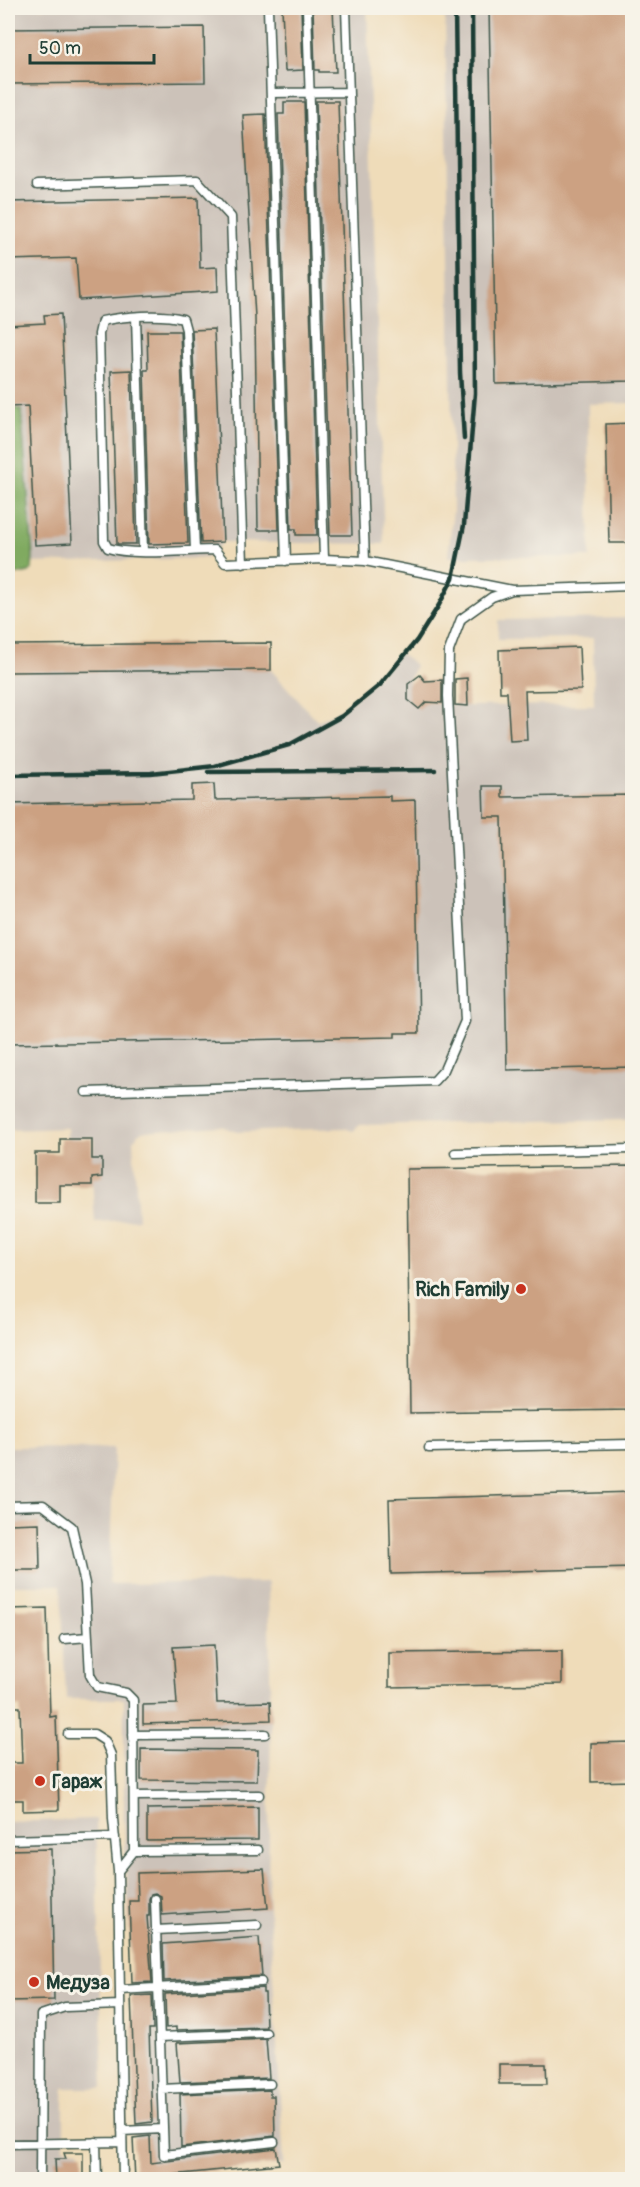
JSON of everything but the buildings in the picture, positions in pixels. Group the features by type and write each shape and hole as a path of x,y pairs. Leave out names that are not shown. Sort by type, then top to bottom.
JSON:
{"lane":[{"path":"268,8 286,561"},
{"path":"307,8 324,559"},
{"path":"346,8 365,561"},
{"path":"270,93 348,92"},
{"path":"37,184 197,180 231,217 243,563"},
{"path":"195,550 186,330 183,319 171,316 114,318 102,321 99,334 104,541 108,549 117,551 215,550 225,563 324,559 365,561 512,590 633,586"},
{"path":"135,317 143,551"},
{"path":"86,1092 434,1081 444,1070 465,1021 448,696 449,651 461,619 492,597 512,590"},
{"path":"455,1153 633,1149"},
{"path":"429,1448 633,1444"},
{"path":"8,1506 43,1505 72,1527 85,1584 90,1675 97,1687 126,1694 133,1700 134,1851 118,1871"},
{"path":"64,1639 88,1637"},
{"path":"68,1734 94,1734 105,1741 111,1755 114,1837 118,1871 123,2180"},
{"path":"133,1735 265,1734"},
{"path":"134,1796 259,1795"},
{"path":"8,1840 114,1837"},
{"path":"134,1851 258,1850"},
{"path":"155,1899 164,2155 274,2142"},
{"path":"156,1930 257,1925"},
{"path":"120,1990 261,1982"},
{"path":"40,2180 41,2015 64,2007 120,2005"},
{"path":"160,2037 266,2033"},
{"path":"161,2089 270,2084"},
{"path":"122,2131 163,2129"},
{"path":"96,2142 97,2180"},
{"path":"8,2144 122,2142"}],"shaded area":[{"path":"8,8 367,8 384,544 223,542 207,558 29,563 8,573"},
{"path":"445,8 632,8 632,403 588,404 590,557 448,557 453,510"},
{"path":"632,618 632,1119 360,1125 353,1131 344,1128 237,1132 221,1126 142,1131 133,1140 138,1219 95,1222 92,1178 102,1177 102,1160 92,1159 94,1137 67,1139 67,1128 8,1130 8,1044 395,1037 395,1033 419,1033 415,800 390,801 390,796 215,800 214,784 192,785 192,800 8,804 8,645 271,643 271,670 317,721 341,710 364,691 400,653 415,665 408,684 408,700 419,708 426,702 468,706 594,705 593,638 498,639 498,620"},
{"path":"8,1447 114,1448 109,1584 268,1582 271,1722 268,1892 284,2164 171,2175 153,2179 135,2179 132,1983 124,1819 124,1699 66,1699 61,1585 8,1585"},
{"path":"96,1819 103,2088 64,2088 64,2148 79,2149 80,2153 83,2153 83,2179 8,2179 8,1822"}],"green space":[{"path":"8,408 21,409 33,557 32,569 29,572 8,576 8,558 12,556 12,534 8,506"}],"railway":[{"path":"455,8 460,372 464,439"},
{"path":"8,775 151,773 215,766 289,745 342,716 380,685 417,640 439,605 453,578 464,525 475,393 472,8"},
{"path":"208,772 435,770"}],"place":[{"name":"Rich Family","path":"521,1289"},
{"name":"Гараж","path":"40,1781"},
{"name":"Медуза","path":"34,1982"}]}
